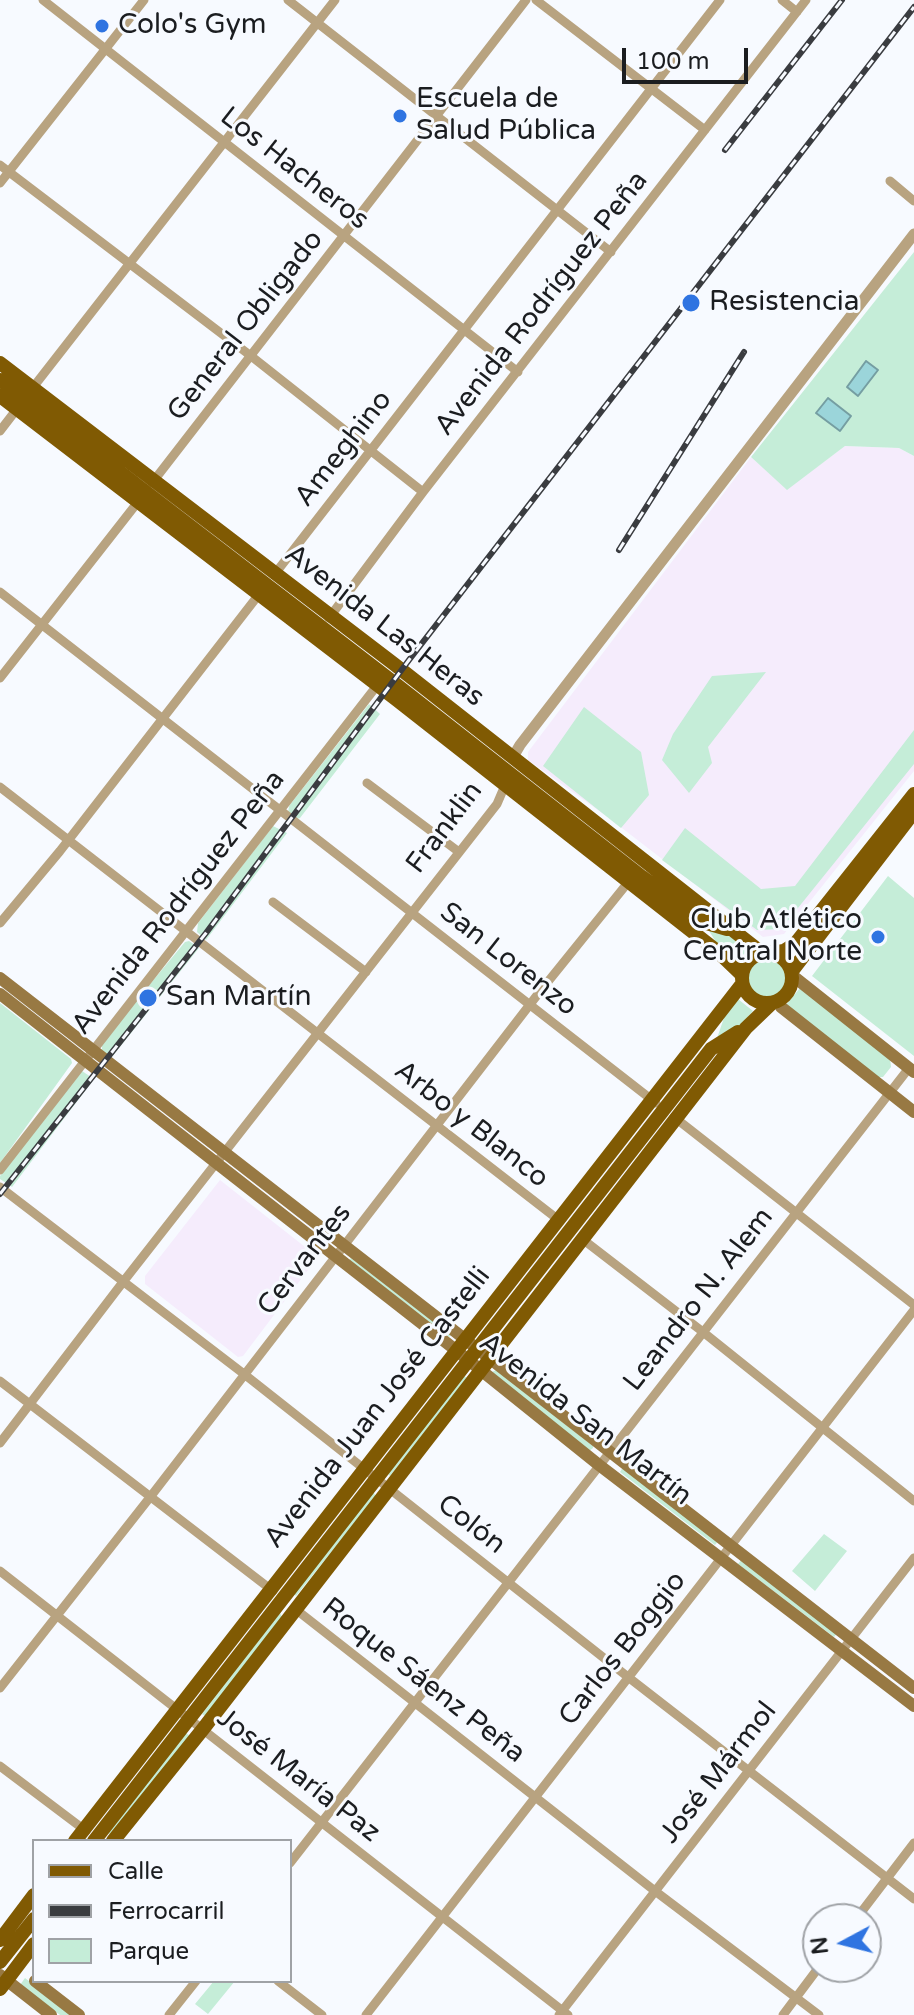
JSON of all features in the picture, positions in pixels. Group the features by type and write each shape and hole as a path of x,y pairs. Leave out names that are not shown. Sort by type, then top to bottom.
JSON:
{"main road":[{"name":"Avenida Las Heras","path":"0,363 24,399"},
{"name":"Avenida Las Heras","path":"0,380 385,675 507,780 703,922 735,932"},
{"name":"Avenida Las Heras","path":"0,396 24,399"},
{"name":"Avenida Las Heras","path":"385,675 513,757 636,872 742,979"},
{"path":"914,794 795,944 784,951 765,953 749,961 742,979 753,999 775,1003 914,1112"},
{"path":"775,1003 788,994 792,974 914,812"},
{"name":"Avenida Las Heras","path":"636,872 765,953"},
{"name":"Avenida Las Heras","path":"703,922 717,951"},
{"path":"765,953 783,958 792,974 911,1070"},
{"name":"Avenida San Martín","path":"0,978 85,1060 345,1245 599,1465 914,1706"},
{"name":"Avenida Juan José Castelli","path":"664,1109 742,979"},
{"name":"Avenida San Martín","path":"0,994 93,1049 335,1258 609,1452 732,1544 914,1688"},
{"name":"Avenida Juan José Castelli","path":"664,1109 775,1003"},
{"name":"Avenida Juan José Castelli","path":"89,1838 289,1604 382,1483 569,1228 711,1049 724,1009"},
{"name":"Avenida Juan José Castelli","path":"711,1049 746,1028"},
{"name":"Avenida Juan José Castelli","path":"89,1838 177,1710 364,1469 474,1355"},
{"name":"Avenida Juan José Castelli","path":"115,1839 203,1729 289,1604"},
{"path":"0,1940 32,1898"},
{"path":"32,1921 1,1958 32,1978"},
{"path":"32,1947 2,1982 51,2015"},
{"path":"39,1983 79,2015"}],"street":[{"name":"Los Hacheros","path":"43,0 518,372"},
{"path":"0,183 4,168 106,50 144,0"},
{"path":"288,0 611,252"},
{"path":"0,431 335,0"},
{"name":"General Obligado","path":"0,678 526,0"},
{"path":"536,0 705,130"},
{"name":"Ameghino","path":"0,923 68,841 720,0"},
{"path":"782,0 797,12"},
{"name":"Avenida Rodríguez Peña","path":"322,627 423,492 806,0"},
{"path":"4,168 131,263 423,492"},
{"path":"890,181 914,201"},
{"name":"Franklin","path":"0,1443 497,804 520,745 914,234"},
{"name":"San Lorenzo","path":"0,592 914,1307"},
{"name":"Avenida Rodríguez Peña","path":"0,1170 385,675"},
{"path":"367,783 459,852"},
{"name":"Arbo y Blanco","path":"0,787 703,1332 914,1501"},
{"name":"Cervantes","path":"0,1688 636,872"},
{"path":"273,902 366,972"},
{"name":"Leandro N. Alem","path":"292,1860 888,1093 911,1070"},
{"name":"Colón","path":"0,1187 244,1374 914,1899"},
{"name":"Carlos Boggio","path":"366,2015 914,1307"},
{"name":"Roque Sáenz Peña","path":"0,1381 819,2015"},
{"name":"José Mármol","path":"563,2014 748,1768 914,1558"},
{"name":"José María Paz","path":"0,1571 563,2014"},
{"path":"0,1766 89,1838"},
{"path":"868,1903 914,1843"},
{"path":"169,2015 194,1983"},
{"path":"281,1983 322,2015"},
{"path":"783,2015 807,1983"}],"shaded area":[{"path":"845,446 899,448 914,456 914,771 784,934 763,937 609,818 528,760 528,752 751,457 787,489"},
{"path":"220,1180 314,1254 314,1262 243,1356 238,1357 145,1284 145,1276"}],"green space":[{"path":"914,252 914,456 899,448 845,446 787,490 751,457"},
{"path":"766,672 708,747 712,763 689,793 662,760 673,734 712,676"},
{"path":"369,704 380,714 300,818 288,813 289,806"},
{"path":"584,707 641,752 649,795 621,828 543,766"},
{"path":"914,730 914,764 781,929 757,930 662,860 685,828 761,889 795,886"},
{"path":"273,826 287,833 206,940 197,932 198,923"},
{"name":"Club Atlético Central Norte","path":"888,876 914,898 914,1056 812,976"},
{"path":"708,929 734,938 747,951 737,962 720,949"},
{"path":"189,941 199,948 111,1058 102,1051 102,1042"},
{"path":"768,956 784,962 790,978 784,994 768,1000 752,994 746,978 752,962"},
{"path":"800,988 890,1057 891,1067 883,1077 876,1077 786,1005"},
{"path":"738,999 753,1011 740,1026 716,1041 725,1015"},
{"path":"0,1003 71,1059 72,1063 0,1163"},
{"path":"82,1071 94,1079 12,1187 0,1179 77,1073"},
{"path":"351,1258 451,1335 449,1337 349,1260"},
{"path":"496,1370 593,1448 589,1451 492,1372"},
{"path":"464,1376 467,1378 390,1476 388,1474"},
{"path":"623,1467 719,1540 715,1545 620,1472"},
{"path":"373,1492 376,1496 296,1596 294,1594"},
{"path":"824,1534 847,1551 815,1591 792,1571"},
{"path":"742,1559 838,1632 834,1637 738,1564"},
{"path":"280,1613 282,1617 205,1716 202,1714"},
{"path":"186,1733 190,1736 111,1835 108,1833"},
{"path":"25,1978 73,2015 60,2015 20,1985"},
{"path":"212,1983 233,1983 208,2014 195,2004"}],"water":[{"path":"866,361 878,370 858,396 847,387"},
{"path":"828,398 851,416 840,431 816,413"}],"railway":[{"path":"725,150 842,0"},
{"path":"0,1194 206,933 409,660 914,7"},
{"path":"619,550 744,352"}],"place":[{"name":"Colo's Gym","path":"102,26"},
{"name":"Escuela de Salud Pública","path":"400,116"},
{"name":"Resistencia","path":"691,303"},
{"name":"Club Atlético Central Norte","path":"878,937"},
{"name":"San Martín","path":"148,998"}]}
